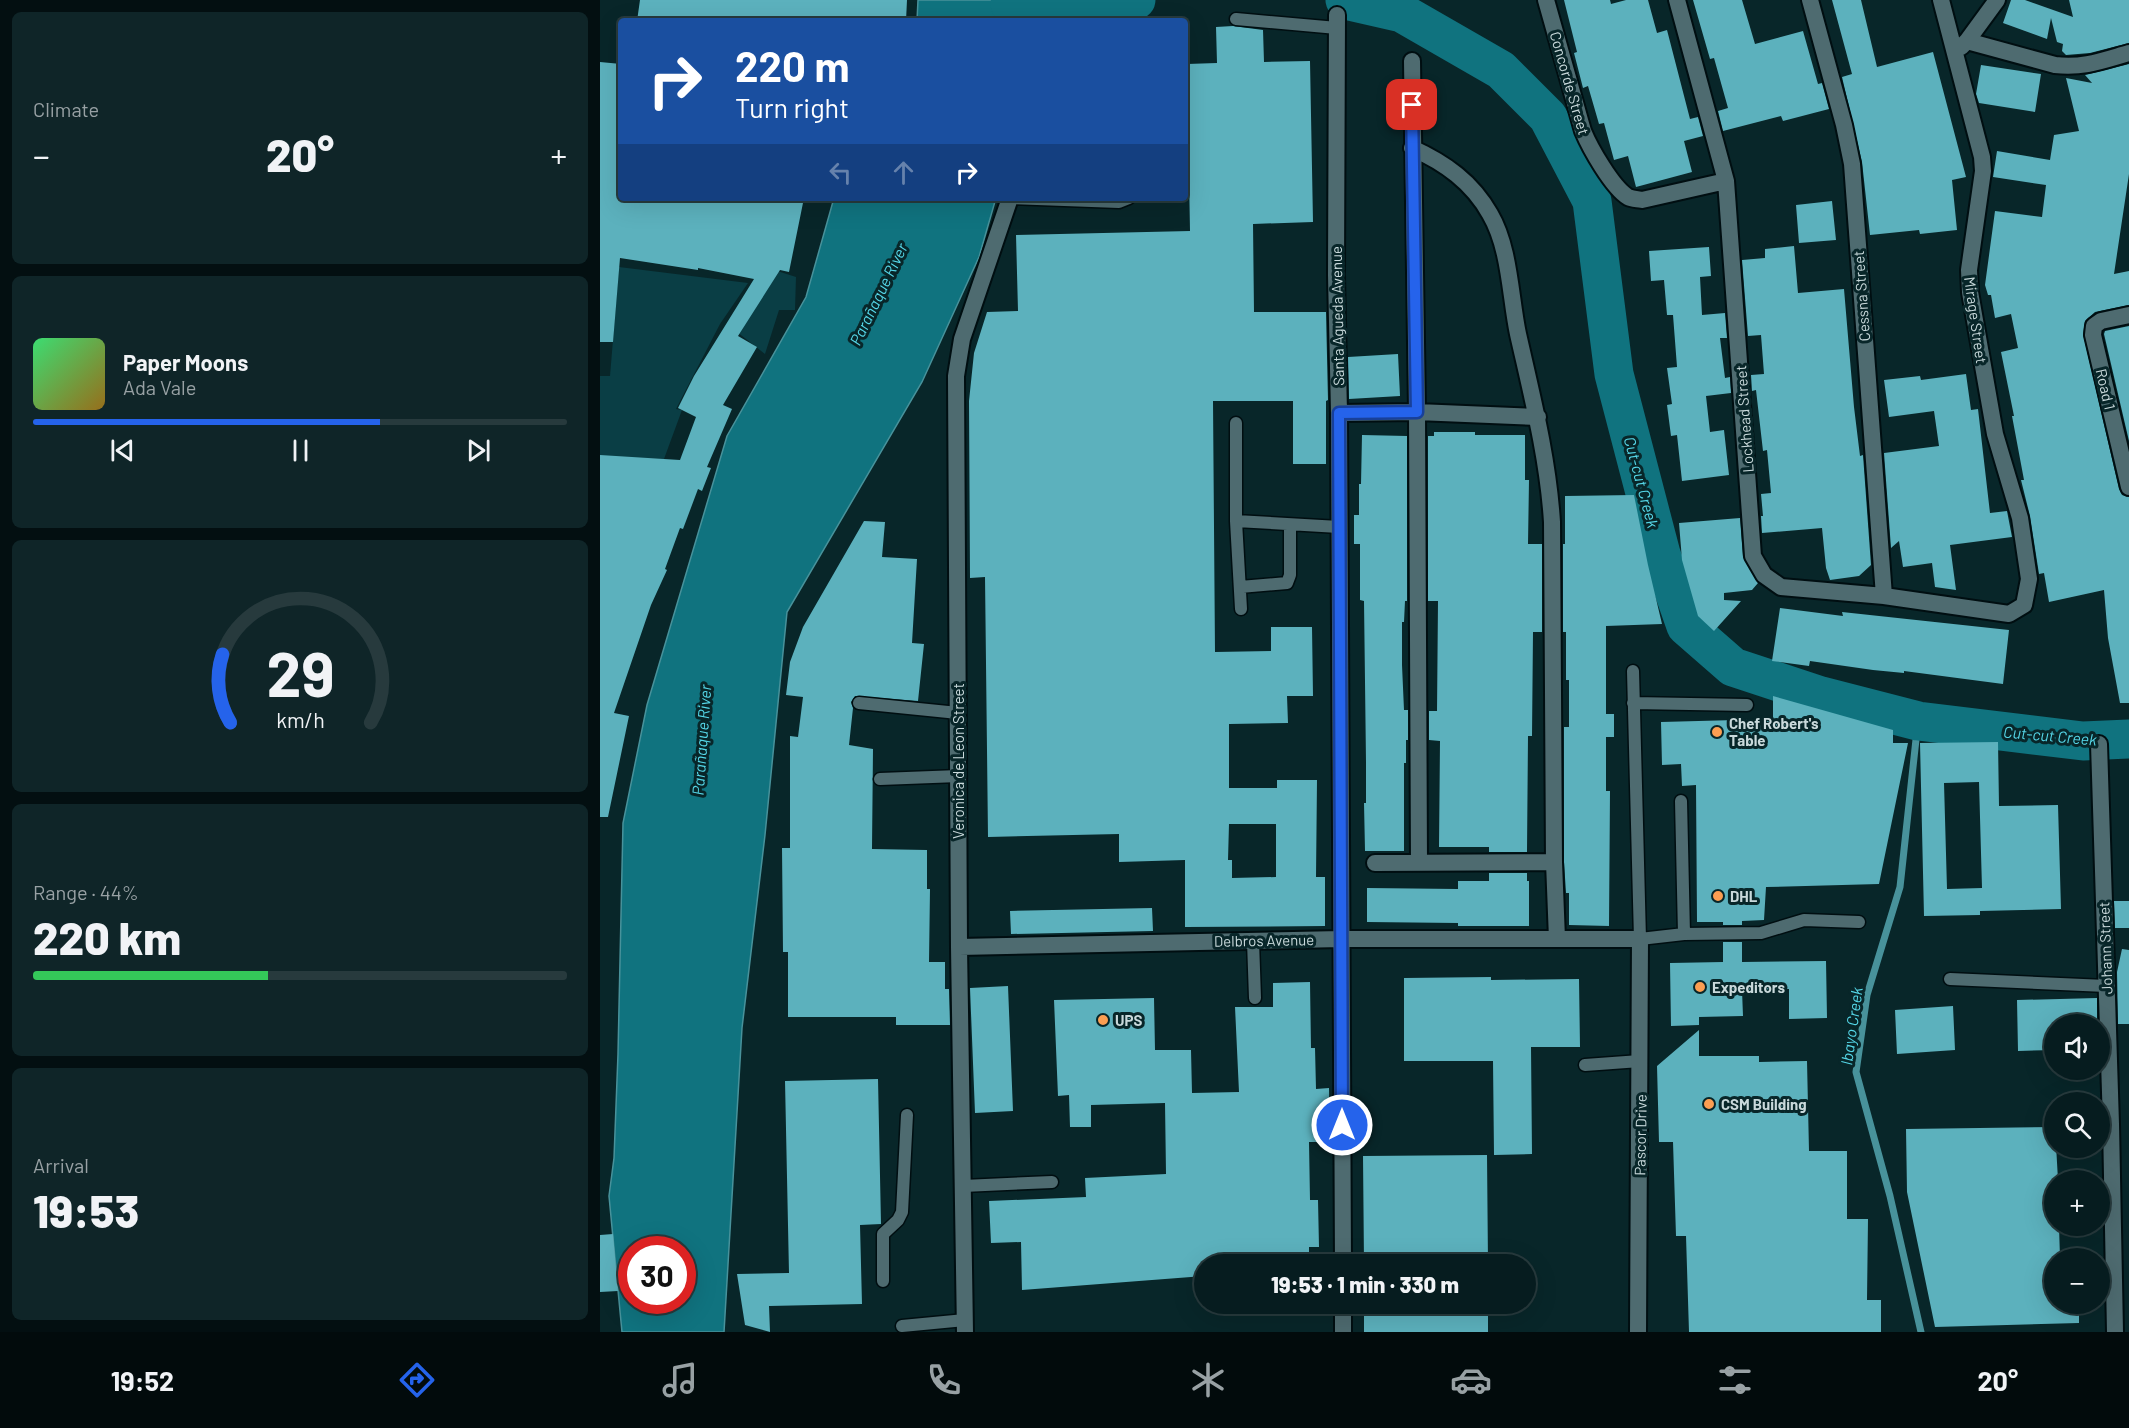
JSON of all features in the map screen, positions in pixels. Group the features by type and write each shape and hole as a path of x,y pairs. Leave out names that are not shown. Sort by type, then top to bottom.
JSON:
{"street":[{"name":"Concorde Street","path":"1546,0 1582,131 1590,149 1620,190 1629,198 1642,200 1726,181"},
{"name":"Lockhead Street","path":"1677,0 1726,181 1753,556 1764,575 1781,587 1884,596 2009,614 2024,605"},
{"name":"Cessna Street","path":"1810,0 1844,125 1852,164 1884,596"},
{"name":"Mirage Street","path":"1941,0 1961,46 1983,171 1969,270 1970,292 1993,422 2020,518 2029,579 2024,605"},
{"path":"1997,0 1961,46 2070,66 2086,66 2129,53"},
{"name":"Santa Agueda Avenue","path":"1337,21 1336,275 1339,413 1343,1254"},
{"path":"1412,61 1417,412 1419,862"},
{"path":"1412,148 1436,159 1462,177 1492,217 1502,240 1518,332 1538,417 1551,494 1554,862 1557,939"},
{"name":"Veronica de Leon Street","path":"965,1326 959,947 956,376 962,339 1009,201"},
{"name":"Road 1","path":"2129,315 2101,321 2094,326 2093,335 2129,487"},
{"path":"1339,413 1417,412 1538,417"},
{"name":"Johann Street","path":"2099,744 2115,1332"},
{"path":"1376,863 1554,862"},
{"name":"Delbros Avenue","path":"959,947 1253,940 1640,939"},
{"name":"Pascor Drive","path":"1638,1332 1640,939"},
{"path":"1343,1314 1343,1332"}],"lane":[{"path":"1236,19 1337,21"},
{"path":"1092,201 1122,201"},
{"path":"1236,423 1236,521 1241,609"},
{"path":"1236,521 1290,526 1339,527"},
{"path":"1240,587 1287,583 1290,575 1290,526"},
{"path":"1633,671 1640,939 1684,934 1761,933 1804,920 1859,922"},
{"path":"859,703 958,713"},
{"path":"1633,703 1747,705"},
{"path":"880,779 958,776"},
{"path":"1681,801 1684,934"},
{"path":"1253,940 1255,998"},
{"path":"1950,979 2106,986"},
{"path":"1586,1065 1640,1061"},
{"path":"883,1281 883,1234 898,1220 902,1212 907,1115"},
{"path":"963,1186 1052,1182"},
{"path":"902,1326 918,1328 965,1326"}],"shaded area":[{"path":"619,267 748,283 720,324 676,409 682,410 664,459 600,458 600,376 610,376"},
{"path":"768,268 796,277 795,310 779,310 765,354 732,328"}],"water":[{"path":"918,0 1050,0 1046,18 917,18"},
{"name":"Parañaque River","path":"833,201 995,201 979,257 922,382 787,612 765,835 742,1028 724,1332 622,1332 620,1314 696,1314 696,1236 618,1236 618,1290 609,1196 614,1158 618,1054 623,823 647,705 727,436 806,297"}],"building":[{"path":"640,0 907,0 906,18 637,18"},
{"path":"1564,0 1610,0 1611,4 1626,0 1648,0 1657,33 1667,30 1690,119 1698,117 1703,136 1684,141 1692,172 1636,187 1628,156 1614,160 1604,123 1599,124 1588,86 1583,88"},
{"path":"1693,0 1742,0 1755,44 1803,31 1818,84 1822,83 1829,109 1783,121 1781,116 1723,131 1718,111 1728,108 1714,58 1710,59"},
{"path":"1832,0 1861,0 1877,67 1933,52 1966,177 1952,180 1957,230 1920,234 1919,230 1870,235 1862,162 1842,77 1852,74"},
{"path":"2011,0 2025,0 2073,17 2069,0 2129,0 2129,43 2090,53 2066,55 2062,51 2063,44 2057,42 2051,18 2047,39 2003,23"},
{"path":"1233,26 1263,30 1264,62 1310,61 1313,222 1253,224 1254,312 1326,312 1328,400 1326,401 1326,464 1293,464 1293,401 1213,401 1215,652 1271,651 1271,627 1312,627 1313,696 1287,696 1288,723 1229,724 1229,788 1277,788 1277,780 1317,780 1316,877 1325,877 1325,926 1185,927 1185,860 1119,862 1119,834 988,837 985,577 970,578 969,401 974,353 987,312 1018,311 1016,235 1190,231 1188,64 1217,63 1216,27","holes":["1229,824 1276,824 1276,877 1232,878 1232,860 1228,860"]},
{"path":"600,62 618,64 618,201 803,201 789,272 780,270 738,336 757,347 723,405 732,409 707,467 711,468 702,491 698,489 683,529 680,528 665,569 667,570 651,605 614,713 629,716 608,817 600,817 600,455 680,460 696,417 678,408 694,376 754,279 698,268 698,270 620,258 613,342 600,342"},
{"path":"2129,64 2129,174 2114,274 2129,271 2129,305 2095,312 2085,321 2083,334 2119,489 2122,495 2129,497 2129,703 2120,703 2108,638 2104,590 2049,602 2044,573 2039,574 2030,516 2021,480 2024,480 2012,416 2014,416 2001,352 2018,348 2011,314 1995,318 1991,295 1988,295 1985,285 1995,211 2042,217 2046,185 1993,177 1997,151 2050,160 2054,135 2079,131 2066,78 2092,83 2085,75"},
{"path":"1981,65 2041,74 2035,112 1979,103 1976,94"},
{"path":"1832,201 1836,240 1799,243 1796,205"},
{"path":"1794,246 1798,293 1844,289 1854,407 1860,456 1863,455 1871,565 1859,576 1830,580 1826,568 1822,528 1762,533 1761,494 1771,493 1767,450 1763,451 1756,390 1752,391 1751,375 1764,374 1761,335 1748,336 1742,260 1765,258 1765,249"},
{"path":"1709,247 1711,276 1700,277 1702,315 1725,313 1727,338 1720,338 1725,378 1730,377 1731,393 1706,396 1710,432 1724,430 1729,475 1682,481 1677,435 1671,436 1667,405 1672,404 1667,368 1677,367 1673,315 1667,315 1664,280 1651,281 1649,251"},
{"path":"2129,326 2129,441 2104,334 2105,331"},
{"path":"1398,354 1400,396 1349,399 1348,357"},
{"path":"1966,374 1971,410 1978,409 1990,513 2007,511 2012,537 1950,545 1956,590 1935,587 1932,563 1903,567 1899,541 1891,548 1884,453 1939,446 1934,411 1889,417 1884,380 1920,376 1921,380"},
{"path":"1434,432 1525,435 1525,480 1529,480 1528,544 1542,544 1542,632 1533,632 1532,736 1528,736 1527,852 1489,852 1489,847 1439,847 1440,741 1429,740 1429,711 1437,711 1438,601 1428,601 1428,436 1434,436"},
{"path":"1362,435 1407,436 1407,601 1405,601 1404,622 1402,622 1404,710 1408,710 1408,740 1406,740 1406,763 1404,763 1404,851 1365,851 1364,601 1360,600 1360,544 1354,544 1354,515 1359,515"},
{"path":"1634,495 1662,624 1606,626 1606,714 1614,714 1614,737 1606,737 1606,791 1610,791 1609,926 1569,925 1569,893 1566,893 1564,862 1564,727 1569,727 1566,632 1563,632 1565,496"},
{"path":"1740,518 1743,557 1758,583 1752,590 1724,593 1724,600 1741,601 1714,631 1698,616 1682,560 1679,523"},
{"path":"864,521 885,522 882,557 917,559 912,643 924,644 918,701 855,696 851,702 853,708 849,745 873,749 872,849 927,850 927,889 930,889 929,962 945,962 945,989 949,989 950,1025 896,1025 896,1017 788,1017 788,952 783,952 782,848 790,848 790,736 798,737 803,697 786,695 790,662 803,627"},
{"path":"1780,608 1843,616 1842,612 2009,630 2003,684 1810,661 1809,666 1772,661"},
{"path":"1773,696 1893,730 1893,743 1908,743 1879,884 1766,887 1764,920 1742,921 1742,925 1697,922 1696,785 1682,786 1681,764 1662,765 1661,722 1773,719"},
{"path":"1998,742 1999,806 2058,805 2061,909 1980,911 1980,915 1924,916 1920,743","holes":["1979,782 1982,888 1947,889 1944,783"]},
{"path":"1489,873 1527,873 1529,926 1367,922 1367,888 1458,889 1458,881 1489,881"},
{"path":"2114,901 2129,901 2129,928 2115,928"},
{"path":"1152,908 1153,931 1011,934 1010,911"},
{"path":"1723,942 1742,942 1742,962 1826,961 1827,1018 1789,1019 1789,989 1742,990 1743,1016 1699,1017 1699,1025 1671,1026 1670,963 1723,962"},
{"path":"2122,949 2129,950 2129,1024 2118,1024 2117,972"},
{"path":"1491,977 1491,980 1579,979 1580,1047 1531,1047 1532,1154 1494,1155 1493,1061 1404,1061 1404,978"},
{"path":"1310,982 1311,1048 1315,1048 1316,1089 1329,1088 1330,1142 1309,1142 1310,1200 1318,1200 1319,1247 1309,1247 1309,1254 1194,1254 1194,1277 1022,1290 1021,1242 991,1243 989,1201 1086,1197 1085,1178 1166,1174 1165,1103 1091,1105 1091,1127 1070,1127 1069,1095 1058,1096 1054,1000 1154,998 1155,1050 1191,1050 1192,1093 1239,1092 1235,1007 1273,1007 1273,983"},
{"path":"1008,986 1013,1111 975,1113 970,988"},
{"path":"2097,998 2097,1014 2044,1014 2044,1050 2018,1051 2017,1000"},
{"path":"1953,1006 1955,1050 1897,1054 1895,1010"},
{"path":"1699,1030 1699,1056 1759,1056 1759,1062 1807,1061 1809,1151 1847,1151 1847,1219 1868,1219 1867,1300 1881,1300 1881,1332 1689,1332 1686,1236 1676,1236 1673,1142 1659,1142 1657,1066"},
{"path":"878,1079 881,1224 860,1225 862,1304 769,1306 770,1332 745,1325 737,1274 789,1273 785,1081"},
{"path":"2044,1127 2044,1158 2057,1158 2057,1170 2044,1170 2044,1236 2059,1236 2060,1248 2044,1248 2044,1314 2079,1314 2079,1323 1935,1327 1907,1192 1906,1129"},
{"path":"1487,1155 1488,1254 1364,1254 1363,1156"},
{"path":"613,1234 618,1291 600,1292 600,1235"},
{"path":"1364,1314 1488,1314 1488,1332 1364,1332"}],"waterway":[{"name":"Cut-cut Creek","path":"1010,4 1136,0"},
{"name":"Cut-cut Creek","path":"1345,0 1402,13 1501,70 1548,117 1592,201 1614,374 1661,554 1686,626 1733,667 1821,696 1918,721 2083,741 2129,739"},
{"name":"Ibayo Creek","path":"1918,721 1900,887 1867,995 1856,1072 1890,1196 1921,1332"}],"place":[{"name":"Chef Robert's Table","path":"1717,732"},
{"name":"DHL","path":"1718,896"},
{"name":"Expeditors","path":"1700,987"},
{"name":"UPS","path":"1103,1020"},
{"name":"CSM Building","path":"1709,1104"}],"route":[{"path":"1342,1125 1339,413 1417,412 1412,105"}]}
